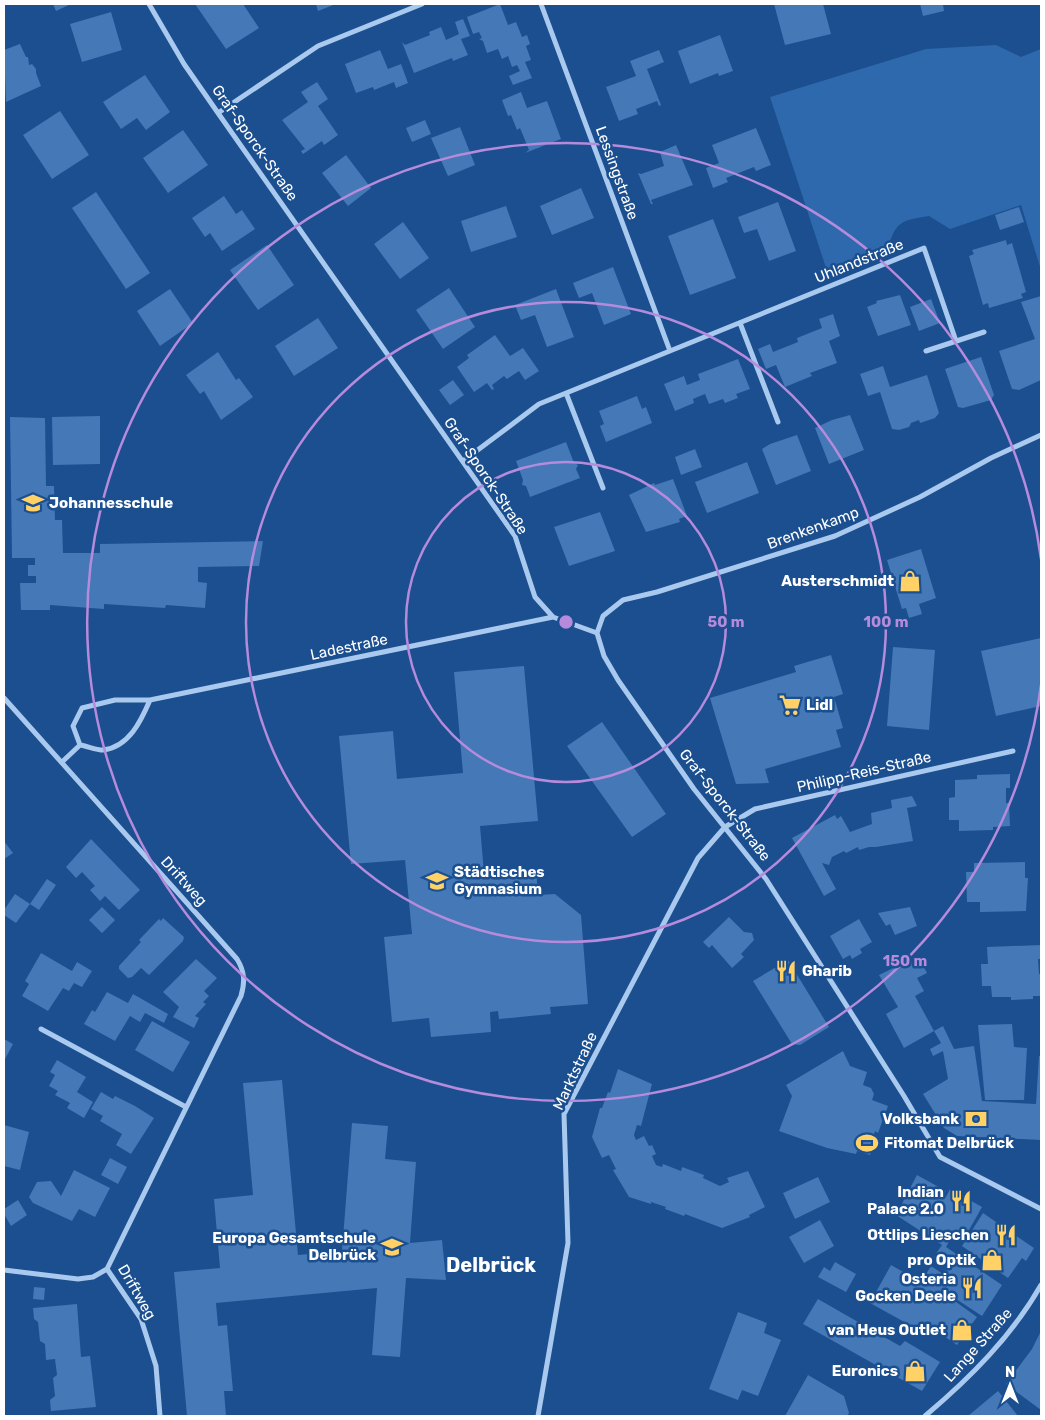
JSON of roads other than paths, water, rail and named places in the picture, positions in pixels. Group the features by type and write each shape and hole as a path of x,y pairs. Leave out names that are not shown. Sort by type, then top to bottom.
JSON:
{"street":[{"name":"Graf-Sporck-Straße","path":"149,4 184,64 515,536 535,597 553,617 597,633 604,656 618,680 694,789 766,879 904,1096 940,1157 1041,1209"},
{"path":"218,113 318,46 422,4"},
{"name":"Lessingstraße","path":"541,4 670,351"},
{"name":"Uhlandstraße","path":"462,461 539,404 924,248 956,341"},
{"path":"740,323 778,422"},
{"path":"926,351 984,332"},
{"path":"566,393 603,488"},
{"name":"Brenkenkamp","path":"597,633 603,616 623,600 657,592 835,536 920,497 991,458 1041,435"},
{"name":"Ladestraße","path":"80,744 73,726 82,708 115,700 150,700 553,617"},
{"name":"Driftweg","path":"4,698 237,959 243,970 244,984 241,996 107,1269 141,1318 156,1366 160,1416"},
{"path":"62,762 80,744 102,750 118,745 139,725 150,700"},
{"name":"Philipp-Reis-Straße","path":"725,827 755,808 1013,751"},
{"name":"Marktstraße","path":"538,1416 568,1244 564,1114 698,858 725,827"},
{"path":"41,1029 186,1107"},
{"path":"4,1270 78,1279 93,1277 107,1269"},
{"name":"Lange Straße","path":"926,1416 1002,1341 1028,1309 1041,1285"}],"place":[{"name":"Johannesschule","path":"33,503"},
{"name":"Austerschmidt","path":"910,581"},
{"name":"Lidl","path":"790,705"},
{"name":"Städtisches Gymnasium","path":"437,881"},
{"name":"Gharib","path":"786,971"},
{"name":"Volksbank","path":"976,1119"},
{"name":"Fitomat Delbrück","path":"867,1143"},
{"name":"Indian Palace 2.0","path":"961,1201"},
{"name":"Ottlips Lieschen","path":"1006,1235"},
{"name":"Europa Gesamtschule Delbrück","path":"392,1247"},
{"name":"pro Optik","path":"992,1260"},
{"name":"Osteria Gocken Deele","path":"972,1288"},
{"name":"van Heus Outlet","path":"962,1330"},
{"name":"Euronics","path":"915,1371"}],"district":[{"name":"Delbrück","path":"491,1265"}]}
